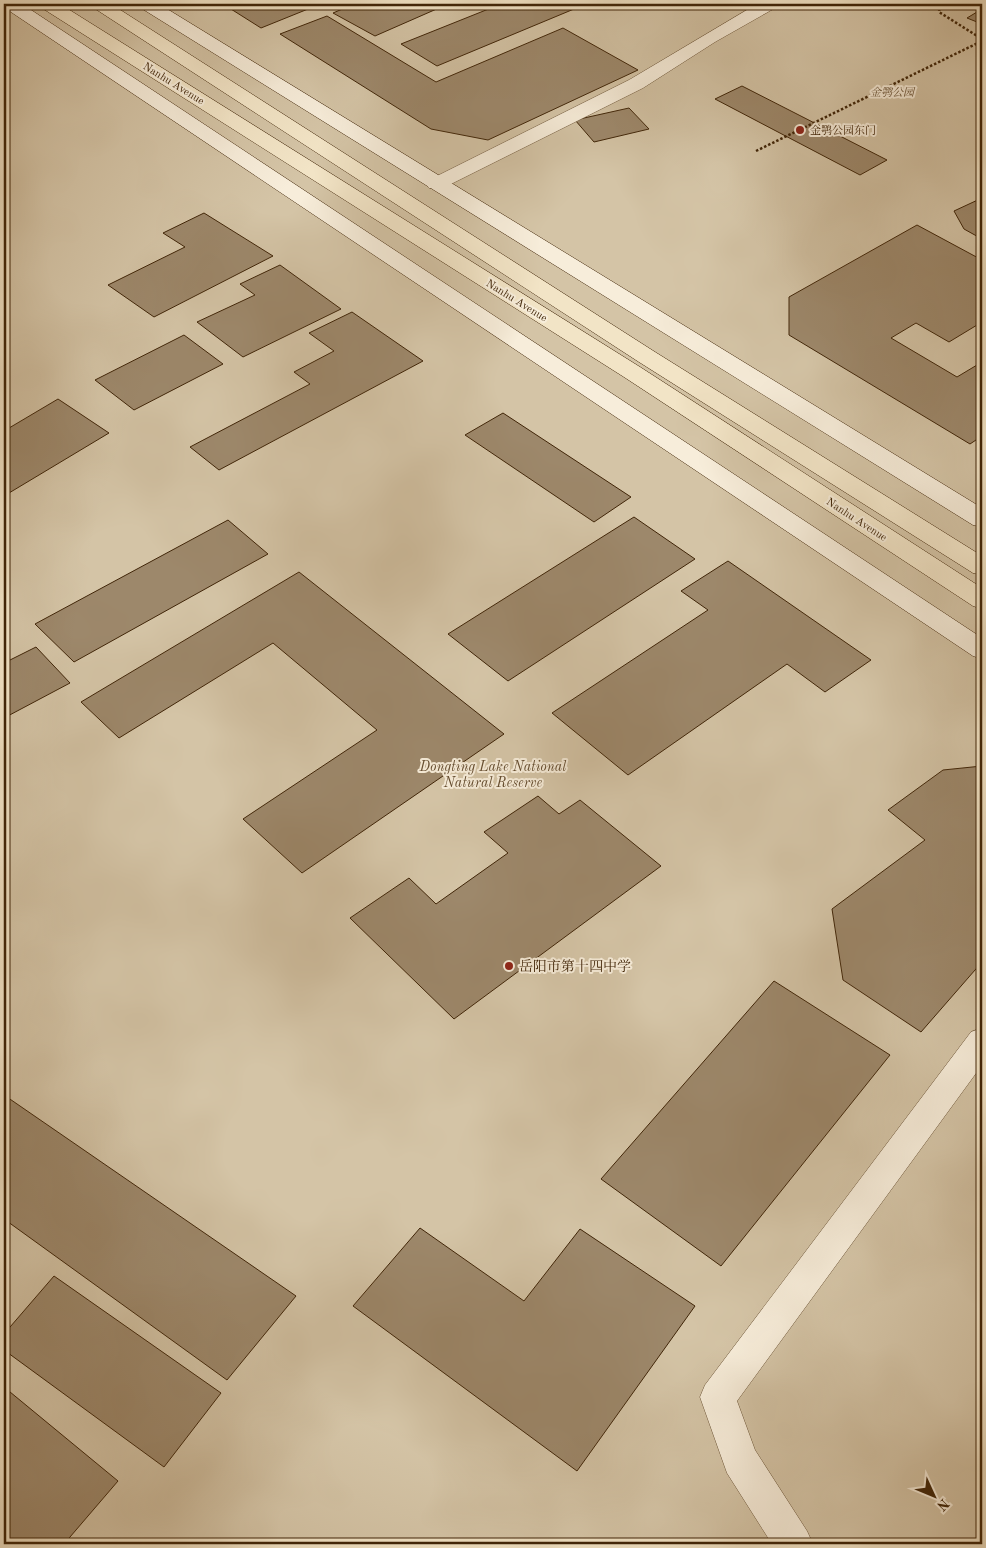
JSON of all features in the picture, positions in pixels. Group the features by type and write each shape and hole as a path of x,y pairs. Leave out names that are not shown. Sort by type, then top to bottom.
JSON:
{"main road":[{"path":"11,4 982,650"},
{"name":"Nanhu Avenue","path":"48,4 623,367 982,600"},
{"name":"Nanhu Avenue","path":"100,4 647,357 982,567"},
{"path":"147,4 982,519"},
{"path":"436,184 636,84 709,38 769,4"},
{"path":"794,1544 740,1460 718,1397 982,1041"}],"path":[{"path":"940,4 939,12 982,40"},
{"path":"756,151 982,40"}],"green space":[{"name":"Dongting Lake National Natural Reserve","path":"4,4 982,4 982,1544 4,1544"}],"building":[{"path":"223,4 308,4 313,7 261,28"},
{"path":"354,4 448,4 375,36 333,13"},
{"path":"501,4 564,4 574,9 437,66 401,44"},
{"path":"982,9 982,24 967,18"},
{"path":"327,16 436,82 563,28 638,70 488,140 431,129 280,34"},
{"name":"金鹗公园东门","path":"742,86 887,160 860,175 715,99"},
{"path":"629,108 649,129 594,142 575,120"},
{"path":"982,198 982,239 964,229 954,211"},
{"path":"204,213 273,256 154,317 108,285 185,247 163,233"},
{"path":"917,225 982,260 982,322 949,342 916,323 891,338 957,377 982,362 982,436 970,444 789,335 789,297"},
{"path":"280,265 341,309 243,357 197,322 255,295 240,284"},
{"path":"352,312 423,361 219,470 190,447 310,384 294,372 334,351 309,333"},
{"path":"184,335 223,364 134,410 95,380"},
{"path":"58,399 109,433 4,496 4,431"},
{"path":"503,413 631,497 594,522 465,435"},
{"path":"634,517 695,559 508,681 448,634"},
{"path":"228,520 268,554 74,662 35,624"},
{"path":"728,561 871,660 825,692 787,664 628,775 552,713 708,610 681,591"},
{"path":"299,572 504,734 302,873 243,819 377,730 273,643 119,738 81,702"},
{"path":"36,647 70,683 4,718 4,663"},
{"path":"982,766 982,962 921,1032 843,980 832,909 925,840 888,810 943,770"},
{"path":"538,796 559,814 580,800 661,866 454,1019 350,918 409,878 436,904 508,853 484,832"},
{"path":"774,981 890,1055 721,1266 601,1179"},
{"path":"4,1095 296,1296 227,1380 4,1219"},
{"path":"420,1228 524,1301 580,1229 695,1306 577,1471 353,1306"},
{"path":"54,1276 221,1393 164,1467 4,1350 4,1334"},
{"path":"4,1387 118,1481 64,1544 4,1544"}],"place":[{"name":"金鹗公园东门","path":"800,130"},
{"name":"岳阳市第十四中学","path":"509,966"}],"park label":[{"name":"金鹗公园","path":"892,92"}]}
